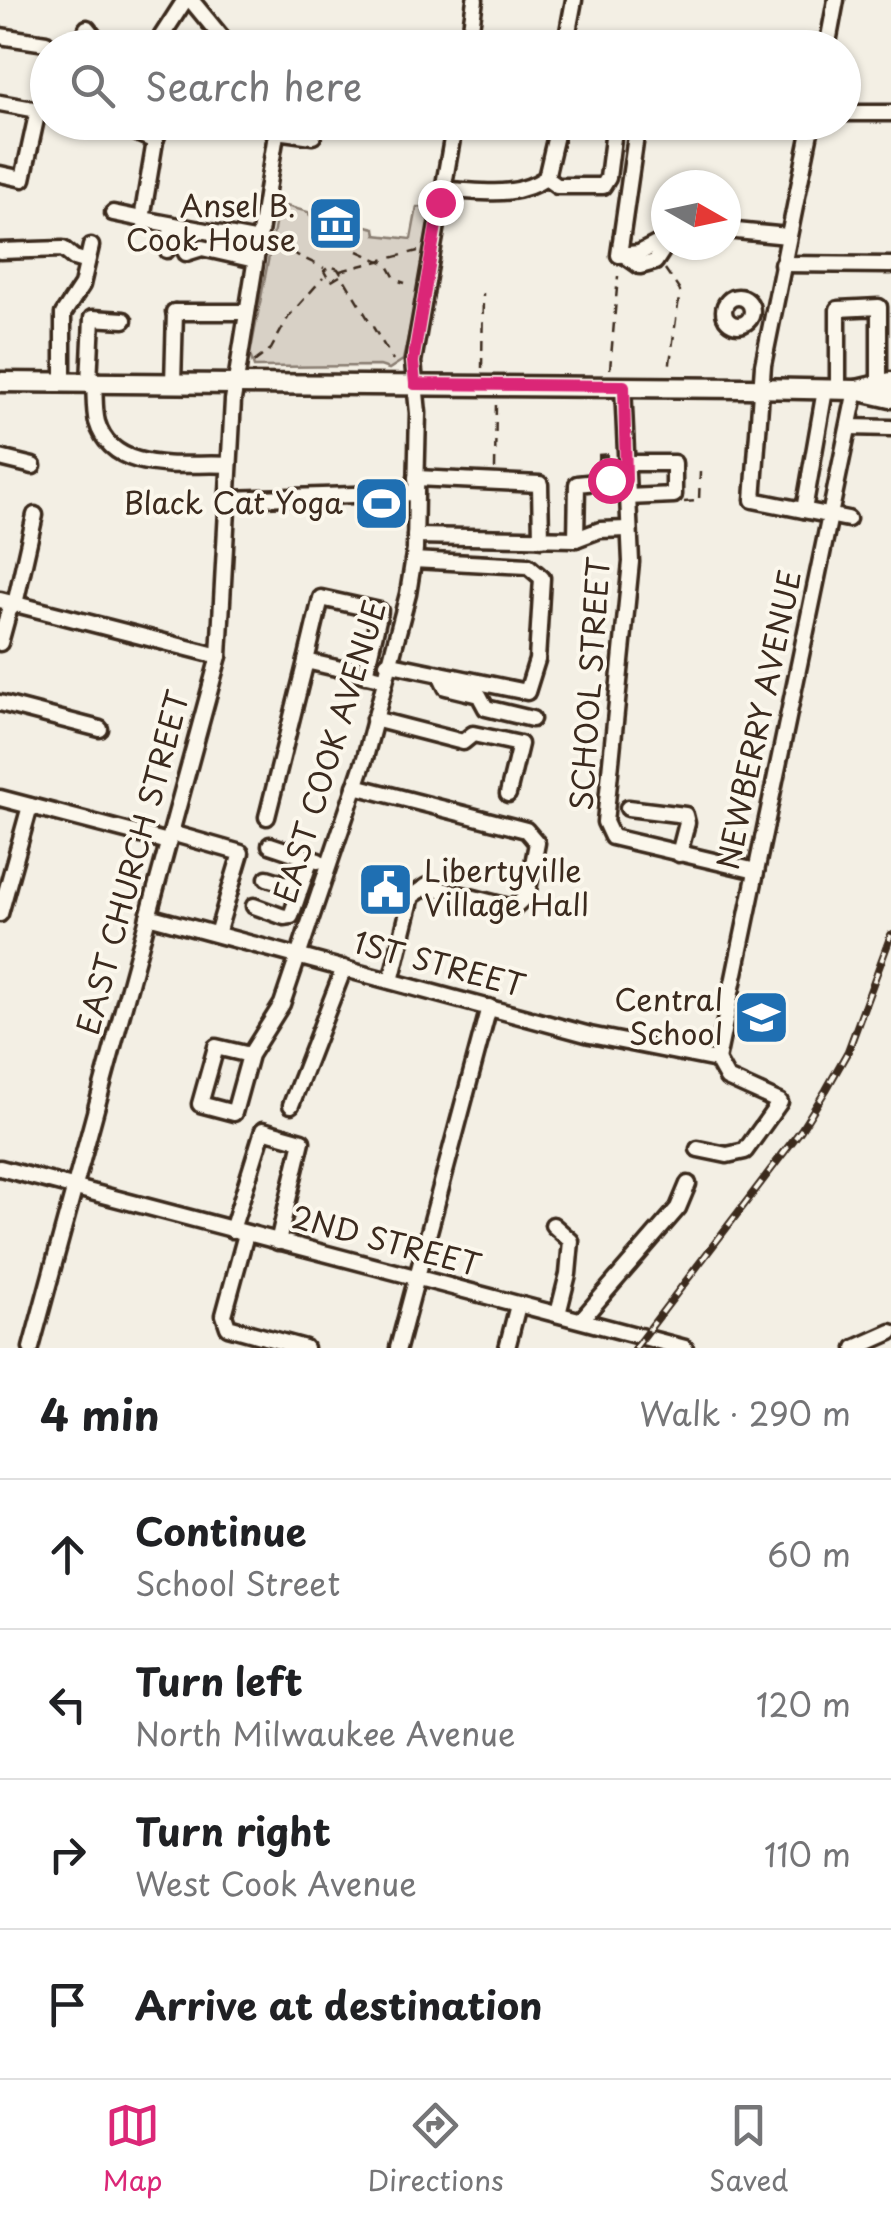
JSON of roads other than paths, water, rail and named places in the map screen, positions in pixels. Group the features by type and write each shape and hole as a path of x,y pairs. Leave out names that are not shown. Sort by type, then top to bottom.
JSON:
{"main road":[{"path":"0,382 888,391"}],"street":[{"path":"167,30 188,0 208,30"},
{"path":"471,30 476,0"},
{"path":"568,30 574,0"},
{"path":"830,30 836,0"},
{"path":"0,36 30,41"},
{"path":"0,104 30,108"},
{"path":"861,113 891,112"},
{"path":"0,174 23,179 34,140"},
{"path":"142,219 154,142 150,140"},
{"name":"EAST CHURCH STREET","path":"31,1348 219,656 235,383 255,260 266,242 276,140"},
{"name":"EAST COOK AVENUE","path":"250,1055 216,1047 200,1104 234,1113 250,1055 282,1004 355,786 408,594 415,536 413,362 451,140"},
{"path":"443,190 480,190 488,194 530,188 546,178 556,140"},
{"path":"546,178 557,186 602,186 608,178 613,140"},
{"path":"638,140 638,162 619,256 651,248"},
{"path":"808,140 773,313 753,500 848,519"},
{"path":"113,213 266,242"},
{"path":"168,250 174,225"},
{"path":"741,231 788,236"},
{"path":"62,382 63,314 82,285 90,246"},
{"path":"186,253 202,248 255,260"},
{"path":"0,252 63,250 87,262"},
{"path":"782,264 891,266"},
{"path":"804,510 840,390 838,309 880,307 890,428 849,427"},
{"path":"753,311 773,313"},
{"path":"172,383 174,312 247,312"},
{"path":"124,320 92,318 92,383 97,422 110,447 130,459 149,462 229,465"},
{"name":"SCHOOL STREET","path":"624,386 618,458 626,480 631,562 604,822 612,837 756,871"},
{"name":"NEWBERRY AVENUE","path":"717,1060 849,427 840,390"},
{"path":"0,458 34,466"},
{"path":"618,458 674,463 674,495 626,498"},
{"path":"576,539 576,484 626,480"},
{"path":"228,499 495,482 540,484 541,538"},
{"path":"0,643 8,602 35,516"},
{"path":"415,536 576,539 600,530 627,530"},
{"path":"388,662 527,692 537,660 542,578 528,566 413,560"},
{"path":"267,818 321,598 380,611 365,674"},
{"path":"8,602 219,656"},
{"path":"306,660 384,679"},
{"path":"440,674 446,687 479,695 486,708 532,719"},
{"path":"0,703 100,729"},
{"path":"374,719 463,742 474,734 520,744 508,794"},
{"path":"355,786 526,830 537,842 527,895 513,908 427,886 412,896 391,981"},
{"path":"0,798 241,853 217,934"},
{"path":"0,914 30,806"},
{"path":"628,808 684,815 687,823 680,854"},
{"path":"270,844 328,864"},
{"path":"254,906 291,916 310,858"},
{"path":"266,878 300,888"},
{"name":"1ST STREET","path":"148,916 590,1034 717,1060"},
{"path":"291,1105 344,968"},
{"path":"398,1348 489,1007"},
{"path":"698,1149 727,1155 745,1151 780,1102 727,1078 717,1060"},
{"path":"278,1242 302,1141 263,1130 224,1315 228,1326 305,1348"},
{"name":"2ND STREET","path":"0,1168 685,1348"},
{"path":"581,1320 678,1208 688,1184"},
{"path":"553,1225 571,1241 558,1314"},
{"path":"508,1348 518,1305"},
{"path":"855,1348 891,1332"}],"railway":[{"path":"635,1348 801,1130 826,1090 848,1051 891,935"}],"place":[{"name":"Ansel B. Cook House","path":"335,224"},
{"name":"Black Cat Yoga","path":"382,504"},
{"name":"Libertyville Village Hall","path":"385,889"},
{"name":"Central School","path":"762,1018"}]}
